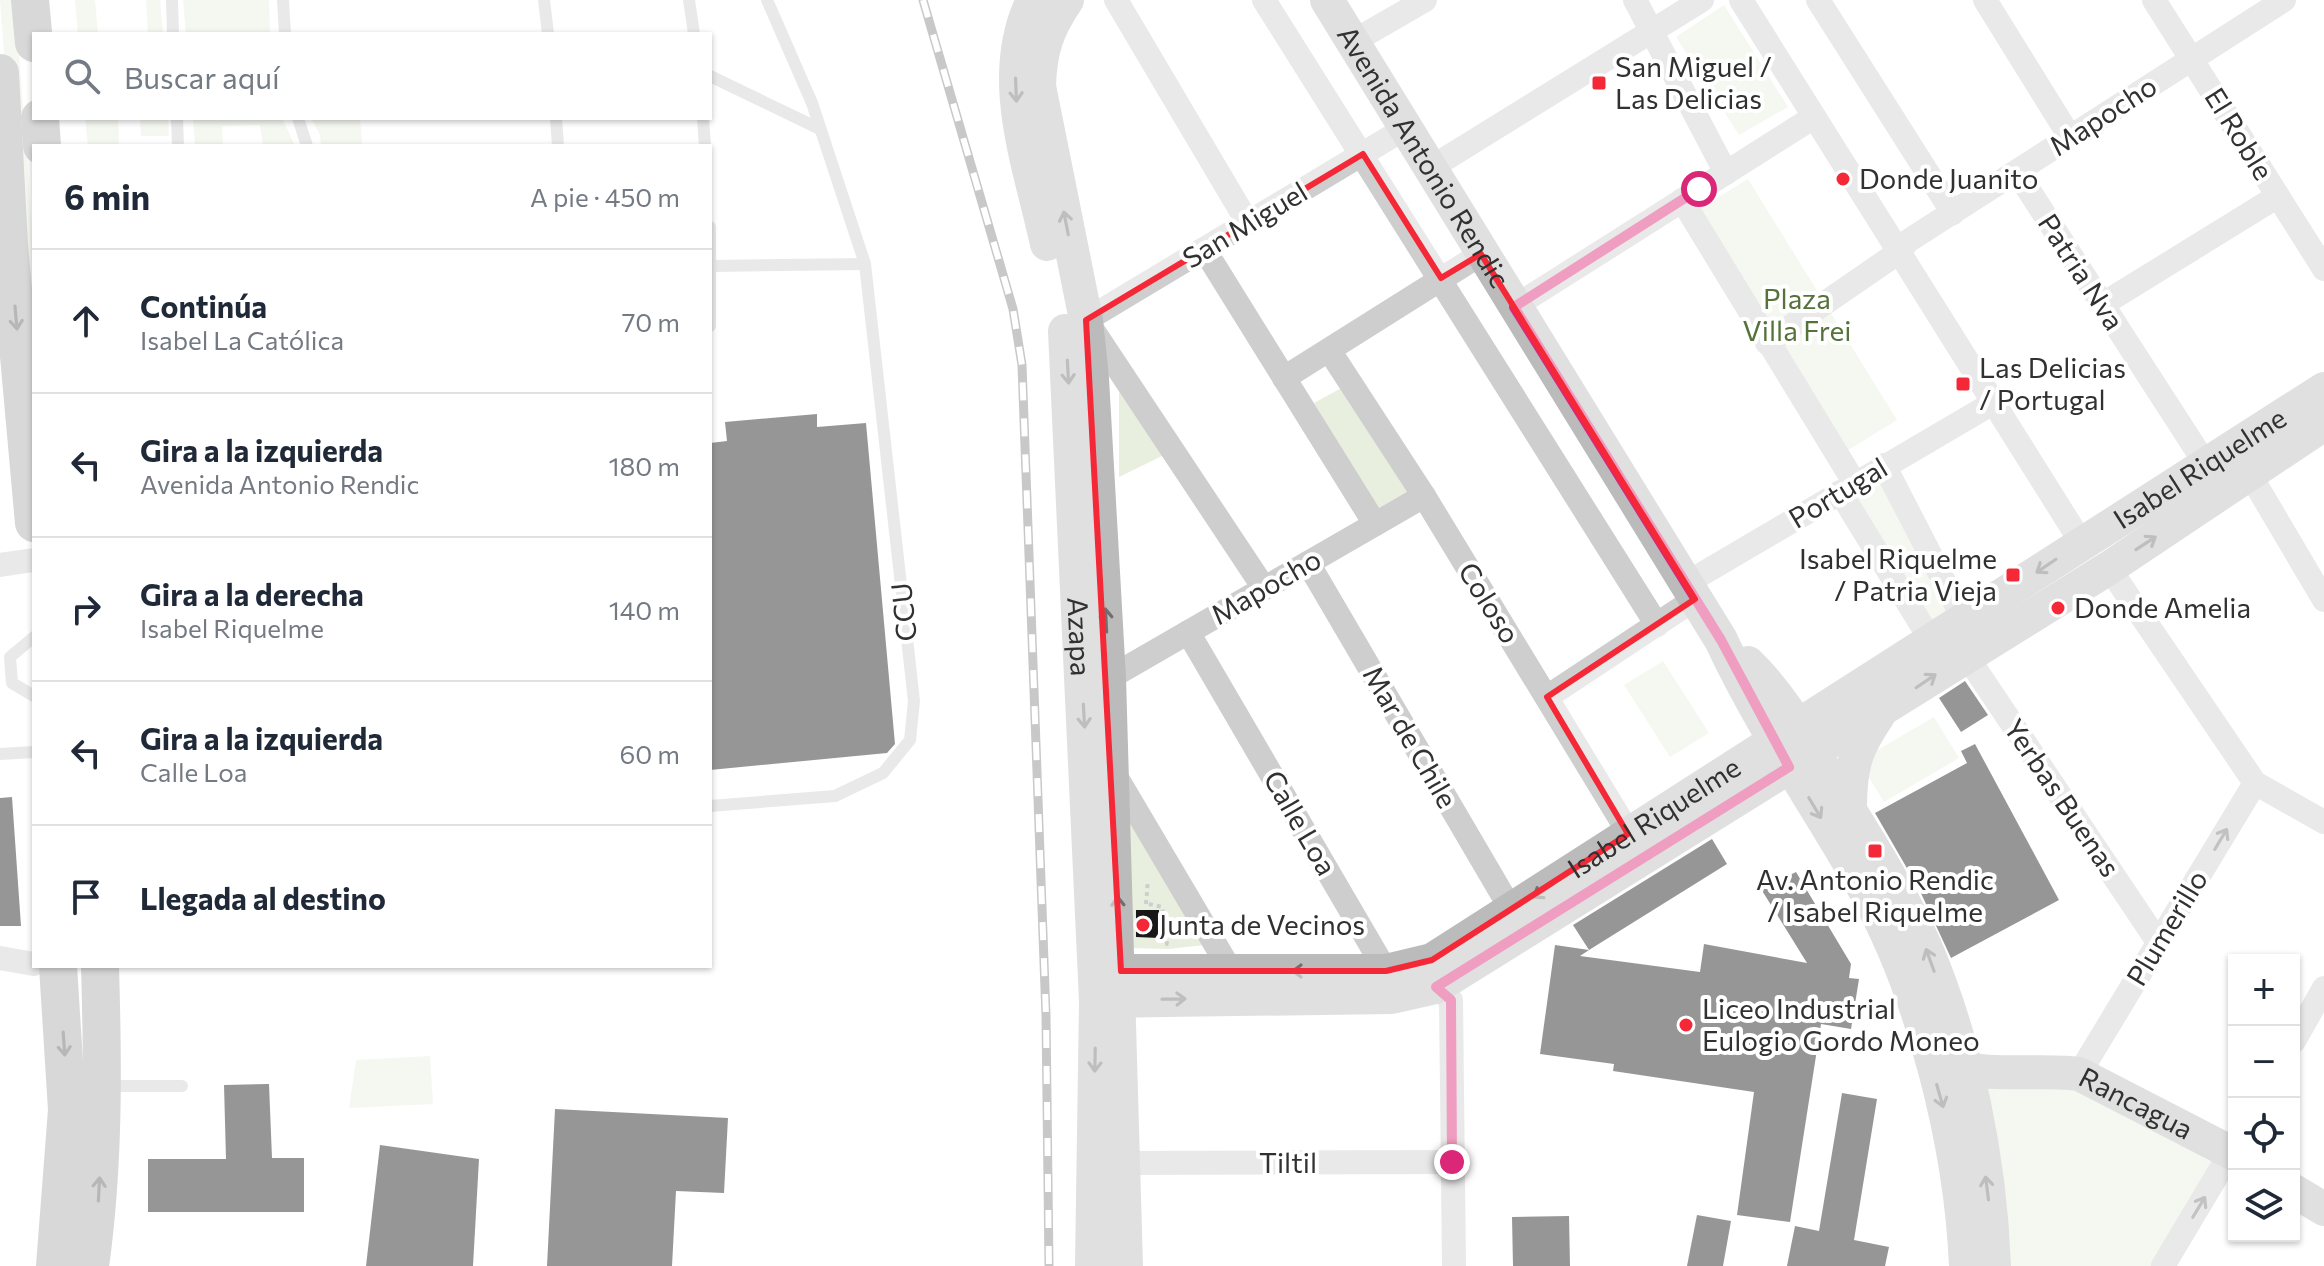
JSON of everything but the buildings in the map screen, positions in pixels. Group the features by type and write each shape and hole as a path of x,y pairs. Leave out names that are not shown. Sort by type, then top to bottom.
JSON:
{"main road":[{"path":"30,0 33,32"},
{"path":"0,73 4,246 32,505"},
{"path":"48,968 67,1110 55,1266"},
{"path":"90,1266 99,1197 103,1086 100,968"}],"street":[{"path":"1116,0 1248,223"},
{"name":"Avenida Antonio Rendic","path":"1264,0 1657,625"},
{"name":"Avenida Antonio Rendic","path":"1327,0 1690,592 1721,640 1751,666 1794,747 1867,894 1906,984 1920,1026 1943,1102 1960,1180 1966,1266"},
{"path":"1354,41 1425,0"},
{"path":"1635,0 1726,173"},
{"path":"1429,169 1702,0"},
{"path":"1741,0 2081,542"},
{"path":"1818,0 1953,213"},
{"path":"1985,0 2070,137"},
{"name":"El Roble","path":"2154,0 2324,269"},
{"name":"Mapocho","path":"1767,343 1899,252 1908,241 2284,0"},
{"name":"Azapa","path":"1044,10 1039,86 1086,320 1109,678 1112,769 1108,986 1092,1266"},
{"name":"Azapa","path":"1044,10 1016,42 1014,95 1066,338 1108,986 1125,1163 1126,1266"},
{"path":"1514,307 1814,117"},
{"name":"San Miguel","path":"1086,320 1404,129"},
{"name":"Patria Nva","path":"2017,172 2103,304 2324,600"},
{"path":"2103,304 2278,196"},
{"path":"1682,200 1767,343 1932,642"},
{"path":"1204,249 1375,524"},
{"path":"1284,378 1481,254"},
{"path":"1086,320 1264,588"},
{"name":"Coloso","path":"1329,350 1424,496 1637,846"},
{"name":"Isabel Riquelme","path":"1108,986 1392,997 1436,987 1637,846 1794,747 1932,642 1965,638 2109,568 2324,389"},
{"name":"Portugal","path":"1547,697 1657,625 1690,592 1847,487 1993,403"},
{"name":"Isabel Riquelme","path":"1794,747 1883,709 2081,542 2324,424"},
{"name":"Yerbas Buenas","path":"1884,465 1965,638 2158,942"},
{"name":"Mapocho","path":"1109,678 1424,496"},
{"path":"0,565 32,560"},
{"name":"Mar de Chile","path":"1308,563 1512,911"},
{"path":"2109,568 2255,783 2324,822"},
{"name":"Calle Loa","path":"1188,632 1386,971"},
{"path":"1850,808 1850,769 1863,737 1883,709"},
{"name":"Avenida Antonio Rendic","path":"1794,747 1850,808 1892,879 1925,947 1956,1034 1965,1070 1985,1177 1994,1266"},
{"path":"1112,769 1231,971"},
{"name":"Plumerillo","path":"2079,1074 2255,783"},
{"name":"Isabel Riquelme","path":"1108,986 1231,971 1386,971 1432,960 1512,911 1637,846"},
{"path":"0,958 32,964"},
{"path":"1386,971 1436,987 1451,1000 1454,1266"},
{"path":"2300,1030 2324,988"},
{"name":"Avenida Antonio Rendic","path":"1920,1026 1946,1060 1965,1070"},
{"name":"Rancagua","path":"1956,1034 2035,1069"},
{"name":"Rancagua","path":"1965,1070 2035,1069 2079,1074 2228,1148"},
{"path":"2163,1266 2228,1159"},
{"name":"Tiltil","path":"1125,1163 1452,1162"},
{"path":"2300,1195 2324,1209"}],"lane":[{"path":"172,0 173,32"},
{"path":"283,0 285,32"},
{"path":"544,0 548,32"},
{"path":"689,0 694,32"},
{"name":"CCU","path":"712,806 835,796 883,773 910,740 914,701 865,264 820,129 767,0"},
{"path":"712,77 820,129"},
{"path":"177,120 178,144"},
{"path":"299,120 306,144"},
{"path":"556,120 558,144"},
{"path":"703,120 705,144"},
{"path":"712,266 865,264"},
{"path":"32,639 10,657 12,683 32,695"},
{"path":"0,754 32,752"},
{"path":"103,1086 182,1086"}],"highlighted area":[{"path":"1363,154 1441,278 1481,254 1695,599 1547,697 1628,834 1432,960 1386,971 1121,971 1086,320"}],"green space":[{"path":"0,0 15,0 32,229 32,425"},
{"path":"75,0 95,0 98,32 78,32"},
{"path":"146,0 160,0 163,32 148,32"},
{"path":"183,0 269,0 270,32 186,32"},
{"path":"1724,5 1788,107 1739,135 1676,37"},
{"path":"85,120 118,120 119,144 88,144"},
{"path":"140,120 168,120 169,136 141,136"},
{"path":"193,120 283,120 294,144 263,144 260,125 222,126 223,144 195,144"},
{"path":"312,120 360,120 362,144 321,144"},
{"name":"Plaza Villa Frei","path":"1748,179 1897,420 1845,452 1696,211"},
{"path":"1345,386 1412,490 1378,514 1314,403"},
{"path":"1119,388 1164,455 1119,477"},
{"path":"1878,478 1954,612 1932,624 1847,496"},
{"path":"1663,661 1709,733 1670,757 1624,685"},
{"path":"1934,717 1959,758 1884,802 1859,761"},
{"path":"1122,803 1213,944 1169,949 1124,948"},
{"path":"430,1056 433,1104 349,1108 356,1060"},
{"path":"1976,1079 2054,1079 2219,1156 2153,1266 2003,1266"}],"railway":[{"path":"923,0 1013,309 1022,365 1046,1016 1049,1266"}],"place":[{"name":"San Miguel / Las Delicias","path":"1599,83"},
{"name":"Donde Juanito","path":"1843,179"},
{"name":"Las Delicias / Portugal","path":"1963,384"},
{"name":"Isabel Riquelme / Patria Vieja","path":"2013,575"},
{"name":"Donde Amelia","path":"2058,608"},
{"name":"Av. Antonio Rendic / Isabel Riquelme","path":"1875,851"},
{"name":"Junta de Vecinos","path":"1143,925"},
{"name":"Liceo Industrial Eulogio Gordo Moneo","path":"1686,1025"}],"route":[{"path":"1452,1162 1451,1000 1436,987 1789,767 1762,722 1721,640 1514,307 1699,189"}]}
